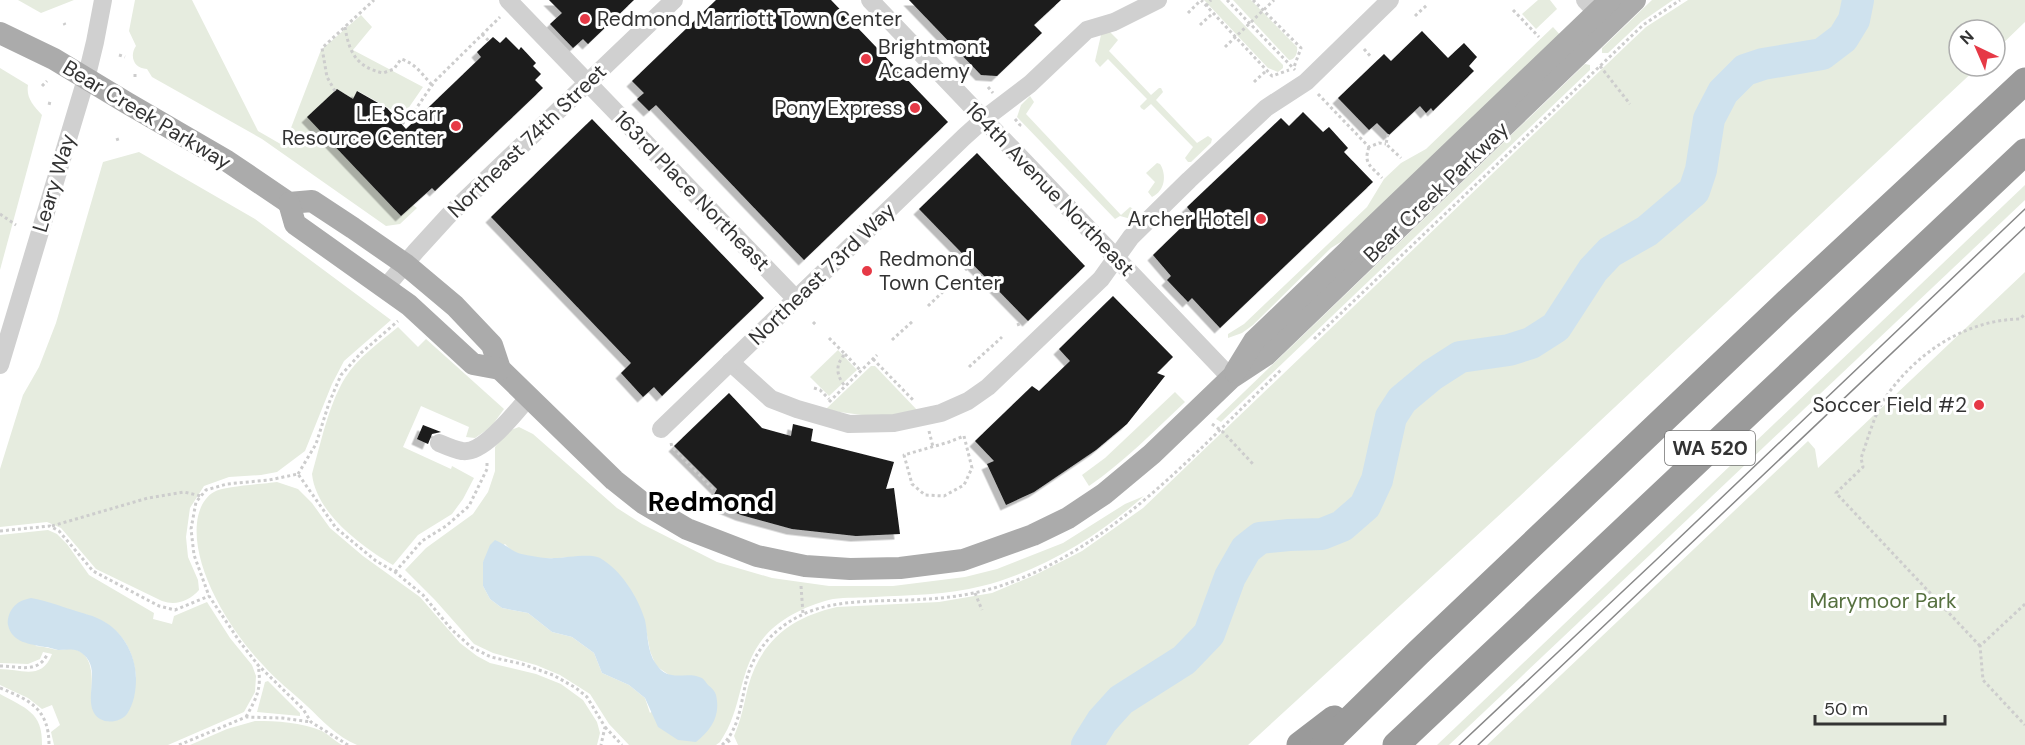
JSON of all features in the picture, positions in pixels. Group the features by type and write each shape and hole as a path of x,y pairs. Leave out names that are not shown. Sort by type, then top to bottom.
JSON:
{"highway":[{"name":"WA 520","path":"1324,745 1783,306 2025,81"},
{"name":"WA 520","path":"1396,745 2025,152"},
{"path":"1300,745 1418,653"}],"main road":[{"name":"Bear Creek Parkway","path":"0,33 54,59 226,161 289,203 312,201 405,264 473,323 492,345 500,369 528,398 614,480 643,503 687,529 757,556 805,566 880,569 963,560 1033,535 1068,518 1104,495 1152,454 1231,378 1254,341 1600,9 1635,0"},
{"path":"289,203 295,224 417,312 473,364 500,369"}],"street":[{"name":"Leary Way","path":"0,365 86,79 103,0"},
{"name":"Northeast 74th Street","path":"385,288 448,216 674,0"},
{"name":"164th Avenue Northeast","path":"870,0 1231,378"},
{"name":"Northeast 73rd Way","path":"667,434 730,362 984,119 1030,84 1087,30 1114,22 1158,0"},
{"path":"730,362 771,399 849,424 894,423 941,413 968,401 988,387 1101,279 1131,237 1236,135 1266,108 1306,81 1390,0"},
{"name":"163rd Place Northeast","path":"505,7 588,83 796,299"},
{"path":"439,443 462,451 470,451 488,441 528,398"}],"path":[{"path":"335,91 327,77 322,48 374,0"},
{"path":"1188,13 1201,0 1272,76 1293,69"},
{"path":"1206,6 1211,0"},
{"path":"1227,0 1293,69"},
{"path":"1253,0 1301,48 1293,69"},
{"path":"1225,47 1274,0"},
{"path":"1415,16 1427,5"},
{"path":"402,124 453,61 482,34 505,7"},
{"path":"1513,10 1539,37"},
{"path":"1200,25 1213,13"},
{"path":"345,27 348,46 367,67 383,73 394,69 401,59 405,60 417,68 432,85"},
{"path":"482,34 489,41"},
{"path":"119,55 125,57"},
{"path":"1600,66 1630,104"},
{"path":"1254,82 1266,70"},
{"path":"135,71 135,77"},
{"path":"42,86 47,81"},
{"path":"1326,102 1369,147"},
{"path":"1015,119 1020,125 1017,128"},
{"path":"1386,144 1388,134"},
{"path":"1382,178 1367,162 1369,147 1379,143 1386,144 1401,158"},
{"path":"0,214 15,225"},
{"path":"965,270 972,264"},
{"path":"928,306 951,284"},
{"path":"2025,314 2020,319 1979,324 1954,334 1917,361 1884,399 1861,458 1863,467 1836,493 1980,646 1983,680 2025,725"},
{"path":"311,722 303,709 258,665 209,596 194,555 191,529 196,502 206,490 226,484 269,480 298,474 316,444 341,375 361,353 398,320"},
{"path":"892,340 914,320"},
{"path":"1017,326 1022,323"},
{"path":"969,367 1002,337"},
{"path":"829,338 861,371"},
{"path":"844,354 837,369 838,377 845,386"},
{"path":"826,405 877,355"},
{"path":"873,359 921,409"},
{"path":"814,388 820,390 830,400"},
{"path":"1212,424 1223,432 1252,464"},
{"path":"928,427 933,447"},
{"path":"667,434 672,447 714,490"},
{"path":"964,436 972,468 964,485 944,496 925,495 912,484 904,455 933,447 964,436"},
{"path":"298,474 336,528 423,595 452,630 471,647 491,657 522,664 553,675 576,688 586,697 605,727 622,745"},
{"path":"396,572 422,541 446,526 469,506 480,485"},
{"path":"0,531 50,526 148,498 184,492 201,496"},
{"path":"50,526 59,531 93,571 159,606 175,610 209,596"},
{"path":"801,585 803,614"},
{"path":"975,593 982,610"},
{"path":"1980,646 2025,604"},
{"path":"0,666 38,667 47,655"},
{"path":"246,717 258,697 261,681 258,665"},
{"path":"0,688 24,698 39,710 46,720 50,745"},
{"path":"179,745 246,717 311,722 348,745"},
{"path":"601,745 605,727"},
{"path":"728,740 731,745"}],"green space":[{"path":"18,0 74,0 41,13"},
{"path":"135,0 192,0 258,131 284,146 321,50 361,15 372,27 353,50 423,87 403,116 358,91 353,99 337,89 308,117 401,216 413,205 417,208 400,224 386,226 262,139 152,77 147,69 136,64 133,58 136,46 129,31"},
{"path":"1204,0 1220,0 1283,65 1283,68 1278,72 1268,68"},
{"path":"1233,0 1251,0 1297,47 1294,57 1289,60"},
{"path":"1538,0 1550,0 1557,9 1536,29 1522,14"},
{"path":"1652,0 1673,0 1641,22 1608,53 1602,53 1602,48"},
{"path":"1688,0 2025,0 2025,22 2007,39 2007,18 1947,18 1947,78 1966,78 1519,497 1248,745 738,745 734,736 754,670 770,644 792,624 821,611 837,607 939,602 992,593 1035,575 1082,551 1143,508 1646,27"},
{"path":"1553,27 1562,37 1365,227 1331,248 1253,325 1242,333 1228,338 1228,334 1244,324 1367,207 1384,179 1401,163 1426,149"},
{"path":"1109,31 1118,40 1109,51 1151,95 1161,88 1163,92 1156,100 1197,143 1208,136 1212,139 1211,143 1191,162 1185,158 1193,147 1151,104 1144,110 1141,108 1140,106 1147,99 1108,59 1100,67 1095,61 1101,35"},
{"path":"1585,64 1590,65 1590,70 1221,422 1216,419"},
{"path":"0,68 28,85 29,98 42,115 0,270"},
{"path":"1030,96 1034,102 1026,114 1121,215 1130,207 1137,211 1131,219 1120,216 1115,219 1017,117 1021,105"},
{"path":"139,152 255,219 391,320 344,361 332,384 305,451 277,472 229,477 204,486 190,508 186,537 188,557 198,580 199,590 187,600 177,603 162,601 96,569 61,528 47,522 0,527 0,469 23,395 39,367 56,323 103,162"},
{"path":"1157,163 1162,168 1164,182 1160,191 1152,197 1148,192 1155,182 1146,173"},
{"path":"2025,185 2025,200 1449,745 1437,745"},
{"name":"Marymoor Park","path":"2025,272 2025,745 1487,745 1808,441 1815,449 1818,468"},
{"path":"398,327 418,347 426,339 504,409 491,427 475,438 466,437 469,427 421,406 403,447 451,469 452,466 474,478 452,514 418,535 393,565 354,538 331,515 315,488 312,474 329,413 345,378 362,357"},
{"path":"838,350 857,370 829,396 810,377"},
{"path":"871,366 875,366 918,411 884,418 825,410"},
{"path":"1175,392 1185,402 1127,457 1089,486 1082,475 1105,458"},
{"path":"519,427 533,434 617,508 642,524 717,562 772,578 829,586 893,586 965,577 997,569 1063,543 1125,504 1144,496 1089,538 1047,561 1004,579 969,589 942,593 833,599 797,612 773,628 757,648 745,674 728,729 720,742 716,745 629,745 609,724 590,694 560,675 536,665 493,653 474,644 405,570 426,548 473,514 488,492 495,471 495,447 508,431","holes":["505,544 512,551 529,557 570,557 644,619 650,651 656,666 672,677 690,676 650,713 645,698 629,685 602,673 594,653 572,637 552,632 528,613 502,608 490,599 483,586 483,562"]},
{"path":"277,482 298,489 312,503 330,528 363,556 420,597 460,643 477,656 490,663 536,674 561,684 583,700 597,722 600,733 597,745 357,745 330,728 273,676 238,635 216,599 201,560 197,541 197,523 200,510 207,498 214,492 226,488"},
{"path":"48,530 57,534 89,575 154,613 153,619 172,624 174,616 207,602 230,638 252,665 256,676 255,692 244,712 168,745 54,745 51,732 60,725 52,705 42,709 28,698 0,685 0,669 37,671 43,668 52,654 43,652 40,659 28,664 0,663 0,535","holes":["84,614 114,629 127,644 136,677 91,701 91,670 86,656 73,649 58,650 35,646"]},
{"path":"268,681 300,713 300,716 257,712 265,682"},
{"path":"0,694 31,712 36,718 42,734 42,745 0,745"},
{"path":"255,721 306,726 322,731 342,745 190,745 227,729"}],"water":[{"path":"495,540 525,555 549,558 596,557 608,563 628,585 642,611 649,648 656,664 666,674 702,678 715,692 716,716 706,733 696,742 678,740 658,727 645,698 629,685 602,673 594,653 572,637 552,632 528,613 502,608 490,599 483,586 483,562 490,545"},
{"path":"31,598 106,622 126,642 133,660 136,679 133,701 127,714 119,720 109,722 96,716 91,704 91,667 81,652 68,649 58,650 28,643 13,636 8,625 10,612 23,600"}],"building":[{"name":"Redmond Marriott Town Center","path":"549,0 634,0 588,44 583,39 573,48 550,24 562,13"},
{"name":"Redmond Town Center","path":"716,0 831,0 948,122 804,260 656,105 649,111 637,99 644,93 632,81"},
{"path":"909,0 1061,0 1034,25 1042,33 997,76 981,75"},
{"path":"1422,31 1448,58 1464,43 1477,57 1469,66 1474,71 1433,111 1431,108 1426,113 1420,106 1389,135 1377,123 1369,130 1338,98 1384,54 1391,61"},
{"name":"L.E. Scarr Resource Center","path":"493,37 500,43 506,37 519,50 521,47 536,63 533,66 541,74 535,80 543,88 435,191 432,188 401,216 307,117 337,89 353,99 357,91 387,108 406,129 481,57 477,52"},
{"name":"Archer Hotel","path":"1303,112 1323,132 1329,127 1348,148 1344,152 1373,182 1220,328 1192,298 1188,302 1167,280 1171,276 1153,255 1189,220 1187,217 1192,213 1187,207 1281,118 1289,126"},
{"path":"592,119 764,298 662,396 654,387 643,397 621,373 631,363 491,217"},
{"path":"977,153 1085,266 1028,321 919,209"},
{"path":"1113,296 1173,357 1157,373 1165,376 1127,424 1096,450 1034,492 1006,505 987,464 994,461 975,441 1032,386 1039,391 1070,361 1059,349"},
{"path":"729,393 762,428 791,436 793,424 813,429 811,441 894,462 886,489 894,488 900,534 856,536 792,529 741,515 710,502 717,489 674,446"},
{"path":"423,425 441,432 432,434 428,444 417,439"}],"waterway":[{"path":"1087,745 1102,721 1121,700 1184,660 1209,634 1230,577 1246,549 1260,538 1322,534 1342,526 1365,506 1377,480 1391,417 1402,400 1432,375 1460,357 1509,350 1531,343 1556,327 1593,270 1610,252 1647,231 1694,191 1701,170 1709,119 1723,92 1745,70 1763,64 1822,54 1843,38 1854,20 1858,0"}],"tram line":[{"path":"1459,745 2025,209"},
{"path":"1478,745 2025,227"}],"place":[{"name":"Redmond Marriott Town Center","path":"585,19"},
{"name":"Brightmont Academy","path":"866,59"},
{"name":"Pony Express","path":"915,108"},
{"name":"L.E. Scarr Resource Center","path":"456,126"},
{"name":"Archer Hotel","path":"1261,219"},
{"name":"Redmond Town Center","path":"867,271"},
{"name":"Soccer Field #2","path":"1979,405"}],"district":[{"name":"Redmond","path":"711,502"}]}
